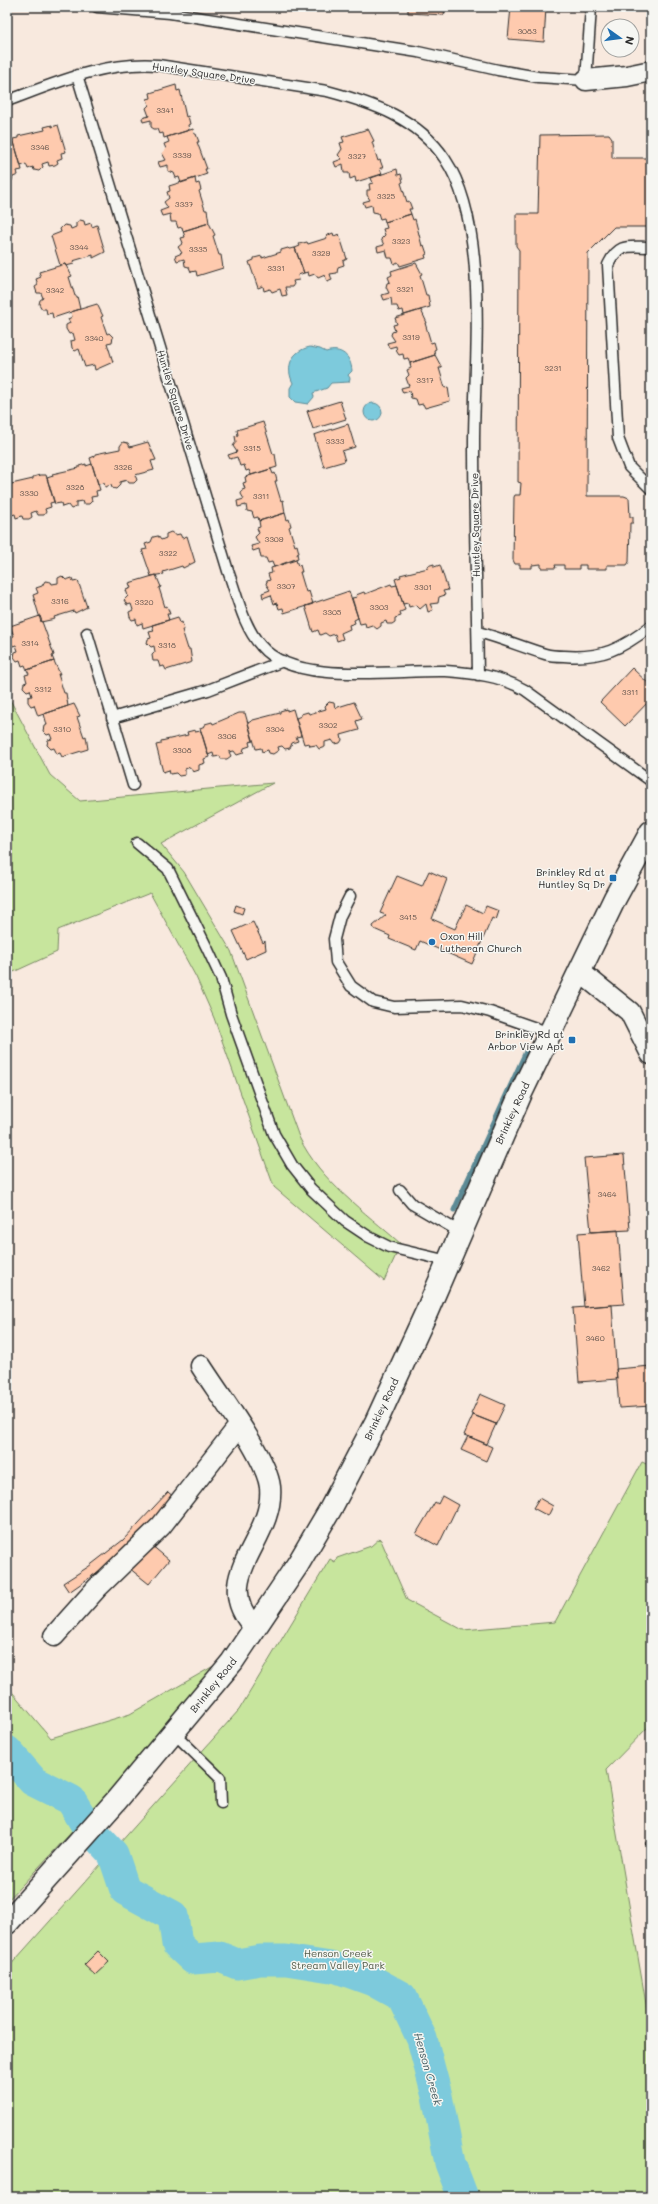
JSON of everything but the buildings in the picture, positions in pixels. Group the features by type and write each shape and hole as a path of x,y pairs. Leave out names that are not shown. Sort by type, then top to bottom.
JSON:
{"main road":[{"name":"Brinkley Road","path":"7,1923 116,1801 232,1662 298,1564 332,1508 379,1415 448,1261 503,1132 615,898 651,832"}],"street":[{"path":"586,80 627,76 651,71"},
{"path":"579,971 630,1012 651,1054"},
{"path":"201,1366 263,1463 270,1487 270,1504 266,1518 258,1539 242,1568 236,1589 241,1609 255,1628"},
{"path":"54,1636 97,1588 161,1526 239,1426"}],"lane":[{"path":"97,7 170,13 418,52 538,77 586,80 591,7"},
{"name":"Huntley Square Drive","path":"478,675 474,448 476,301 473,238 462,193 445,159 432,142 403,120 367,102 327,91 146,64 118,66 77,75 241,608 254,637 261,647 283,661 312,670 335,673 446,671 503,680 525,690 651,782"},
{"path":"7,101 77,75"},
{"path":"651,247 620,248 613,253 608,265 618,438 629,467 651,489"},
{"path":"478,632 512,642 547,655 583,658 630,643 651,626"},
{"path":"87,633 133,785"},
{"path":"112,718 208,690 283,661"},
{"path":"137,843 168,869 204,941 221,978 231,1014 274,1134 292,1165 322,1199 345,1221 369,1236 389,1247 448,1261"},
{"path":"350,896 340,916 334,939 336,962 351,986 373,1002 394,1007 462,1005 490,1012 550,1033"},
{"path":"400,1190 412,1204 460,1232"},
{"path":"174,1733 220,1778 221,1803"}],"green space":[{"path":"7,694 50,775 80,801 273,783 161,844 184,872 231,951 299,1137 308,1153 331,1182 344,1195 401,1244 384,1281 274,1187 214,1018 196,977 150,893 58,930 57,952 7,975"},
{"name":"Henson Creek Stream Valley Park","path":"642,1462 651,1466 651,1724 606,1770 651,2033 651,2197 7,2197 7,1969 239,1710 330,1559 335,1562 337,1558 371,1546 380,1538 407,1600 463,1630 555,1622"},
{"path":"217,1664 157,1741 7,1901 7,1686 51,1738 130,1714"}],"water":[{"path":"310,347 326,352 341,352 350,361 352,371 348,375 350,378 349,382 331,383 327,388 313,393 314,397 308,404 295,402 290,397 290,388 293,383 290,366 291,360 298,352"},
{"path":"373,403 379,406 382,412 379,418 373,421 367,418 364,412 367,406"}],"waterway":[{"path":"454,1210 528,1047"},
{"name":"Henson Creek","path":"7,1751 33,1781 71,1800 86,1825 113,1854 125,1890 173,1916 177,1944 193,1959 220,1957 237,1964 260,1960 286,1960 337,1968 373,1981 402,1997 422,2039 437,2096 450,2163 463,2197"}],"place":[{"name":"Brinkley Rd at Huntley Sq Dr","path":"613,878"},
{"name":"Oxon Hill Lutheran Church","path":"432,942"},
{"name":"Brinkley Rd at Arbor View Apt","path":"572,1040"}]}
